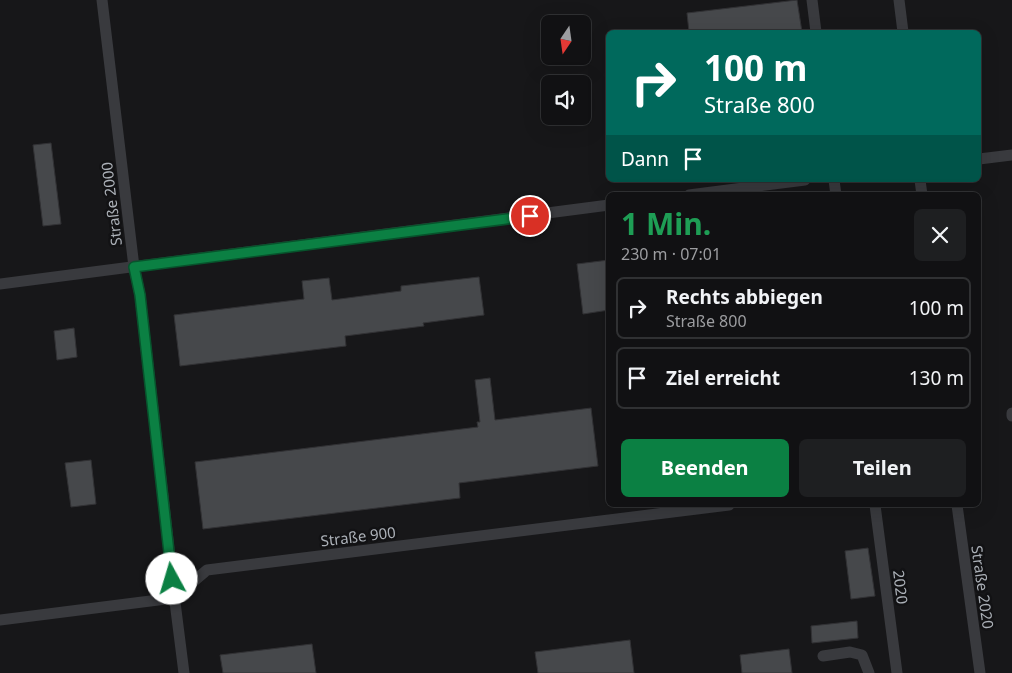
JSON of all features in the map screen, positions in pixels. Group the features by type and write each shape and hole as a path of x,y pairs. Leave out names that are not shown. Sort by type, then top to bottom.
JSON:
{"lane":[{"name":"Straße 2000","path":"102,0 134,267 140,295 184,673"},
{"path":"812,0 816,30"},
{"path":"900,0 903,30"},
{"path":"981,158 1012,155"},
{"path":"712,192 790,182"},
{"path":"0,284 606,205"},
{"name":"Straße 900","path":"174,598 207,570 713,507"},
{"name":"2020","path":"875,507 897,673"},
{"name":"Straße 2020","path":"957,507 980,673"},
{"path":"0,620 174,598"},
{"path":"823,656 850,652 862,655 869,673"}],"building":[{"path":"797,0 802,30 689,30 687,13"},
{"path":"51,143 61,224 43,226 33,145"},
{"path":"606,260 606,310 583,314 577,264"},
{"path":"479,277 484,315 423,323 424,326 345,336 346,346 180,366 174,315 304,299 302,281 329,278 332,300 401,291 401,286"},
{"path":"74,328 77,357 57,360 54,331"},
{"path":"490,378 495,420 591,408 598,466 459,483 460,498 203,529 195,462 478,427 477,422 480,422 475,380"},
{"path":"91,460 96,504 71,507 65,463"},
{"path":"868,548 875,596 851,599 845,551"},
{"path":"857,621 858,638 812,643 811,626"},
{"path":"630,640 634,673 538,673 535,652"},
{"path":"312,644 316,673 223,673 220,655"},
{"path":"789,649 792,673 742,673 740,655"}],"route":[{"path":"172,579 140,295 134,267 530,216"}]}
